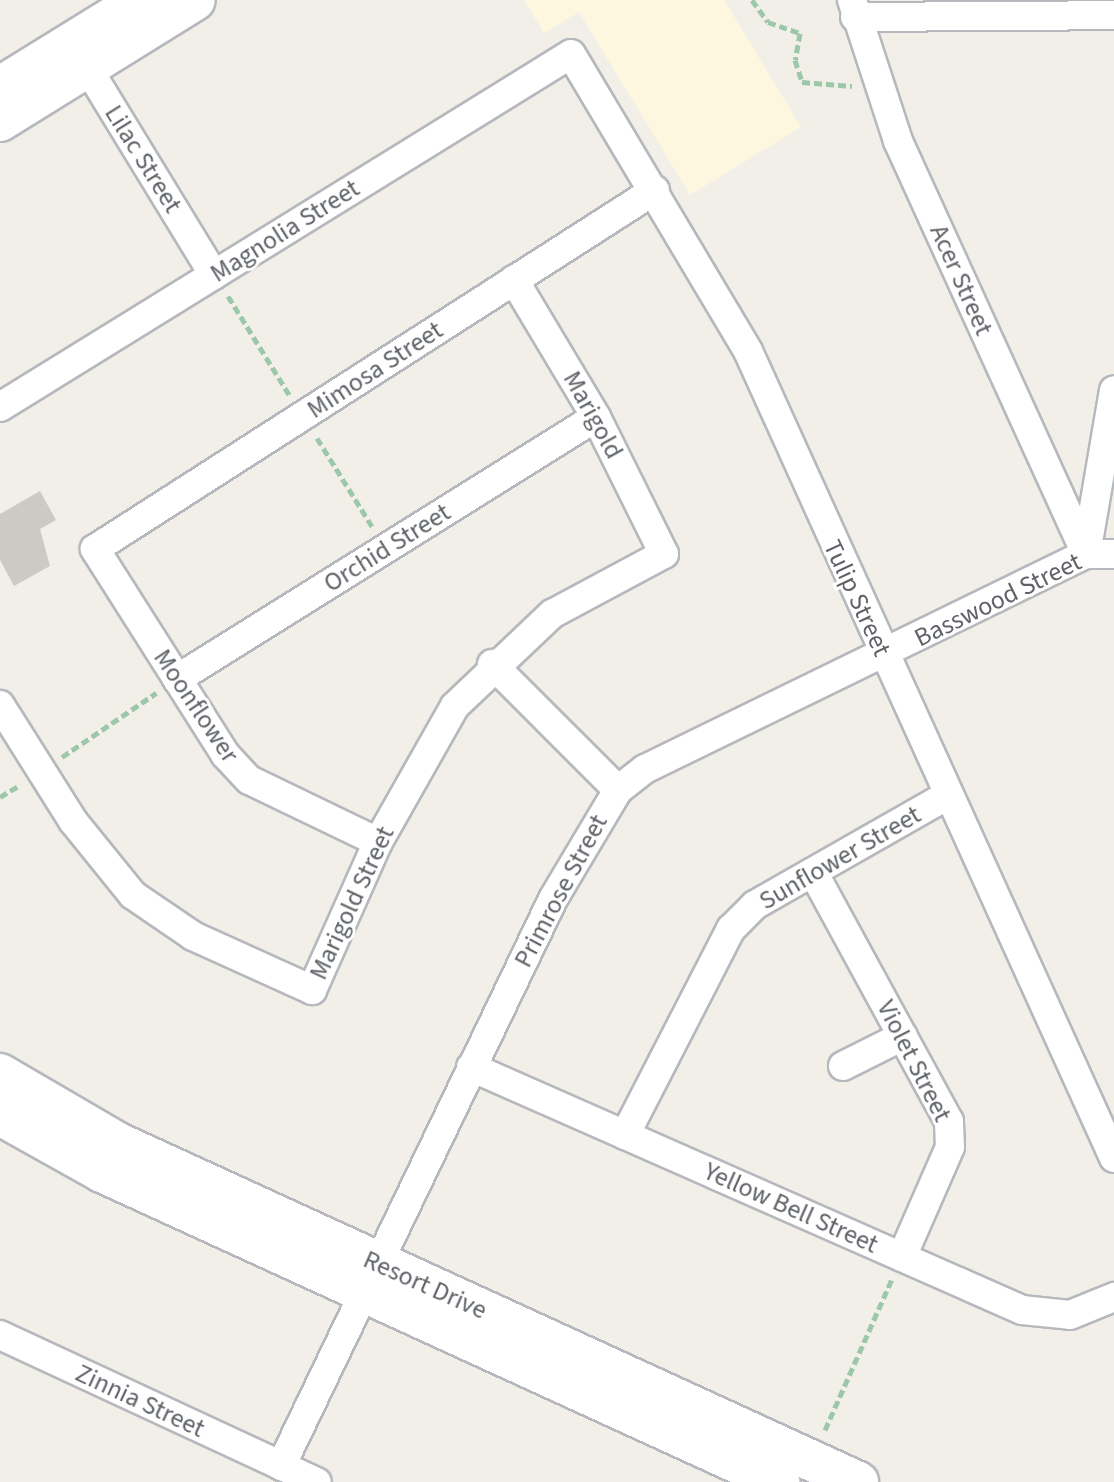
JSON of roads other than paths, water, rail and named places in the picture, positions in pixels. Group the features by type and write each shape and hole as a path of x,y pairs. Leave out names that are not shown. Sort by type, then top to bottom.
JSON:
{"street":[{"path":"0,121 141,0"},
{"path":"0,87 79,55 195,0"},
{"path":"854,8 1114,15"},
{"name":"Acer Street","path":"854,8 877,84 1086,554"},
{"name":"Tulip Street","path":"571,54 655,190 748,351 946,796 1114,1158"},
{"name":"Magnolia Street","path":"0,407 571,54"},
{"name":"Lilac Street","path":"79,55 214,275"},
{"name":"Mimosa Street","path":"95,549 655,190"},
{"name":"Marigold","path":"514,280 596,417 664,554"},
{"path":"1086,554 1114,390"},
{"name":"Orchid Street","path":"177,679 596,417"},
{"name":"Moonflower","path":"95,549 177,679 249,780 378,842"},
{"name":"Marigold Street","path":"0,705 105,866 143,903 193,936 312,990 378,842 455,706 492,664 552,614 664,554"},
{"name":"Basswood Street","path":"884,656 1086,554 1114,554"},
{"name":"Primrose Street","path":"370,1278 553,899 618,790 645,769 884,656"},
{"path":"492,664 618,790"},
{"name":"Sunflower Street","path":"625,1135 731,929 813,872 946,796"},
{"name":"Violet Street","path":"813,872 949,1121 950,1147 902,1257"},
{"path":"843,1066 903,1036"},
{"name":"Yellow Bell Street","path":"471,1067 1038,1315 1070,1315 1114,1297"},
{"name":"Resort Drive","path":"0,1074 118,1143 370,1278 779,1482"},
{"name":"Resort Drive","path":"0,1115 102,1172 370,1278 854,1481"},
{"path":"281,1466 370,1278"},
{"name":"Zinnia Street","path":"0,1335 316,1482"}]}
